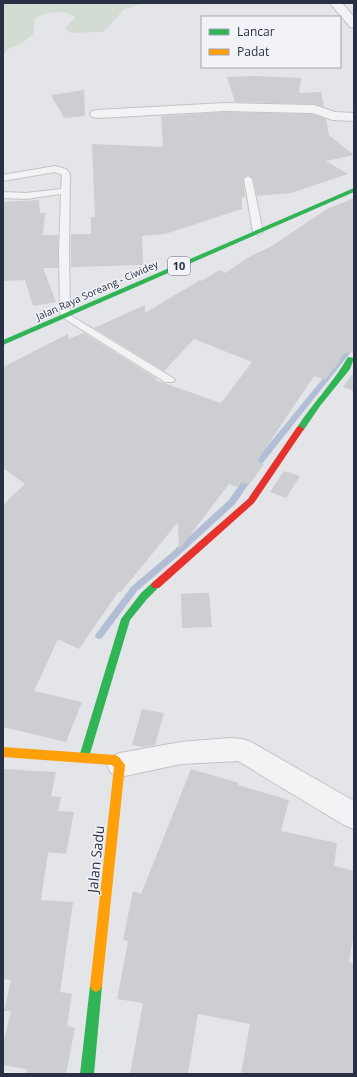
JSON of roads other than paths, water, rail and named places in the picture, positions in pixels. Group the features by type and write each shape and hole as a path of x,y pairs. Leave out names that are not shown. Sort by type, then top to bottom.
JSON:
{"main road":[{"name":"Jalan Raya Soreang - Ciwidey","path":"3,343 354,190"},
{"path":"84,757 126,620 144,596 251,501 317,404 352,360"},
{"path":"3,752 115,760 120,765"},
{"name":"Jalan Sadu","path":"87,1074 120,765"}],"street":[{"path":"336,3 354,24"},
{"path":"97,114 225,107 314,109 333,116 354,117"},
{"path":"120,765 181,753 236,749 242,750 354,816"}],"lane":[{"path":"3,178 55,169 63,171 66,174 64,251 65,316 169,380"},
{"path":"248,179 258,232"},
{"path":"3,196 31,196 66,191"}],"waterway":[{"path":"99,636 134,589 232,502 259,462 354,344"}]}
